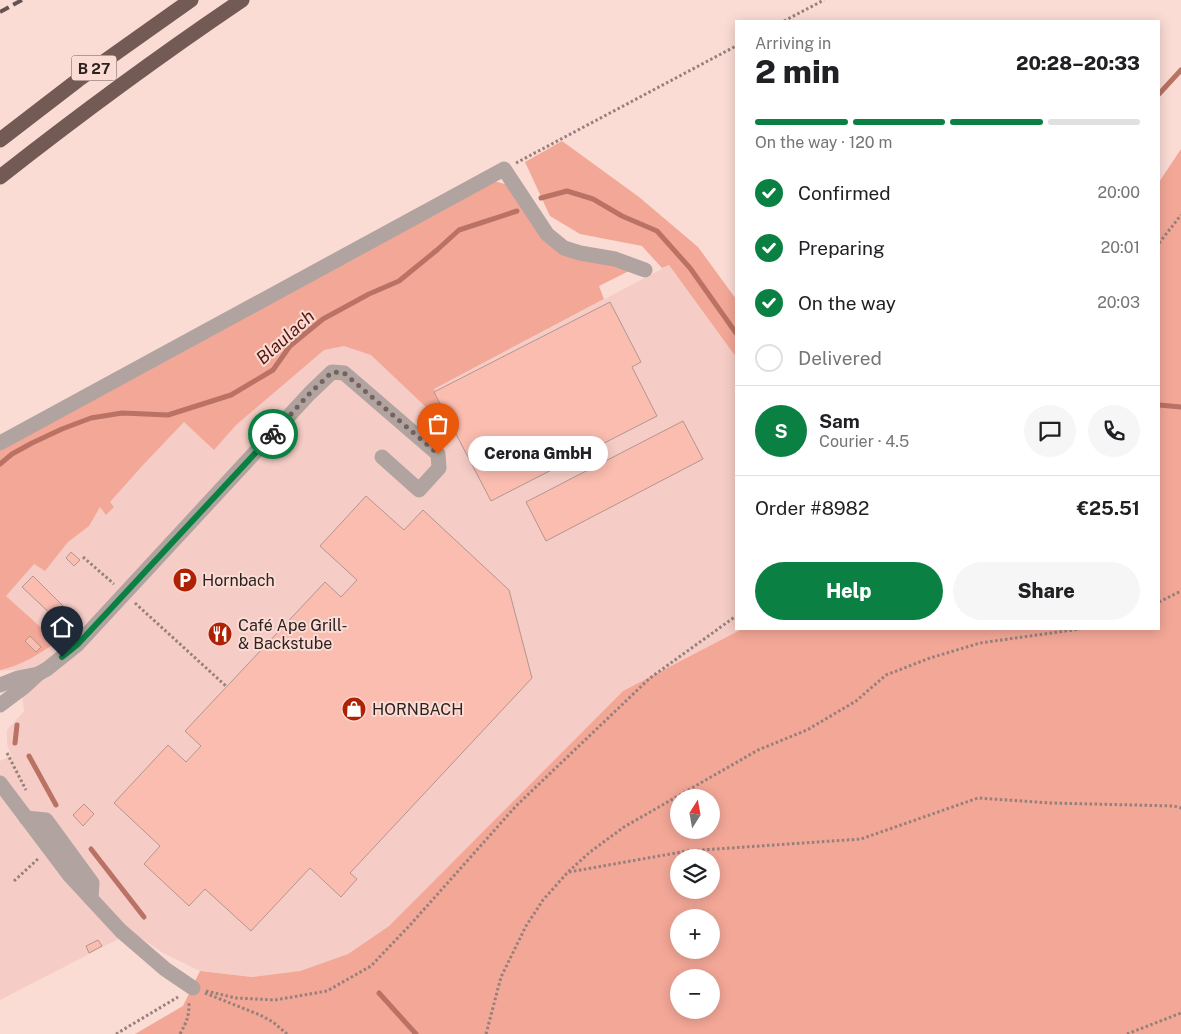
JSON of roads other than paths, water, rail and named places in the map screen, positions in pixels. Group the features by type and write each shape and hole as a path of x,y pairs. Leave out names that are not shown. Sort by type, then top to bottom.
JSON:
{"highway":[{"name":"B 27","path":"0,140 78,80 191,0"},
{"name":"B 27","path":"0,177 107,94 242,0"}],"lane":[{"path":"0,443 504,168 547,234 564,248 580,253 615,259 645,270"},
{"path":"0,705 77,645 332,372 344,373 438,454 439,468 419,490 382,457"},
{"path":"0,686 18,678 38,674"},
{"path":"0,783 70,876 121,931 165,968 194,988"},
{"path":"26,818 46,820 92,883 91,898"}],"waterway":[{"name":"Blaulach","path":"1160,93 1181,70"},
{"name":"Blaulach","path":"541,198 567,191 593,199 622,216 657,231 690,268 735,332"},
{"name":"Blaulach","path":"0,464 12,454 32,443 91,418 122,413 168,415 231,395 273,370 290,346 323,319 369,294 399,281 459,230 517,211"},
{"path":"1160,405 1181,407"},
{"name":"Blaulach","path":"15,743 17,725"},
{"path":"29,756 56,805"},
{"path":"91,849 144,917"},
{"path":"379,993 416,1034"}],"railway":[{"path":"0,12 22,0"}],"place":[{"name":"Cerona GmbH","path":"438,454"},
{"name":"Hornbach","path":"185,580"},
{"name":"Café Ape Grill- & Backstube","path":"220,634"},
{"name":"HORNBACH","path":"354,709"}]}
